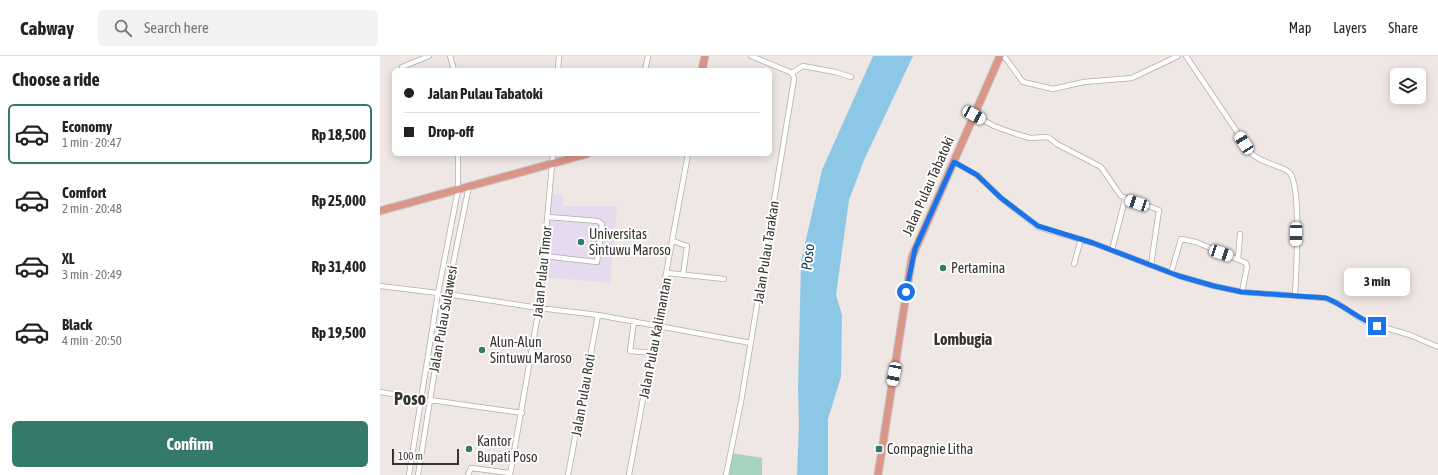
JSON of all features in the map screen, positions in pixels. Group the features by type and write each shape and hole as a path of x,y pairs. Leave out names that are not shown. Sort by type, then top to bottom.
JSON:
{"highway":[{"path":"702,68 705,56"},
{"name":"Jalan Pulau Tabatoki","path":"878,475 912,257 1000,56"},
{"path":"380,211 580,156"}],"street":[{"path":"402,67 429,56"},
{"path":"450,56 453,68"},
{"path":"558,68 559,56"},
{"path":"645,68 648,56"},
{"path":"751,56 792,73 803,66 835,72 851,77"},
{"path":"1004,56 1023,82 1053,89 1084,82 1135,77 1178,56"},
{"path":"1186,56 1252,154 1262,162 1283,168 1291,174 1295,190 1297,221 1295,295"},
{"name":"Jalan Pulau Tarakan","path":"726,475 751,342 787,133 794,83 792,73"},
{"path":"974,115 994,126 1021,135 1033,138 1048,137 1057,144 1102,168 1117,193 1125,199 1160,211 1151,265"},
{"name":"Jalan Pulau Sulawesi","path":"409,475 438,293 458,190 458,156"},
{"name":"Jalan Pulau Timor","path":"510,474 522,413 539,308 553,156"},
{"name":"Jalan Pulau Kalimantan","path":"629,475 668,273 688,156"},
{"path":"954,162 977,175 1001,198 1034,224 1214,286 1242,292 1326,298 1337,303 1366,322 1410,335 1438,347"},
{"name":"Jalan Pulau Sulawesi","path":"418,475 447,294 469,186"},
{"path":"1112,250 1125,199"},
{"path":"544,256 596,262 602,224 598,221 548,217"},
{"path":"453,220 461,222"},
{"path":"1238,259 1240,234"},
{"path":"1171,272 1183,238 1245,262 1248,266 1242,292"},
{"path":"1074,264 1081,239"},
{"path":"673,241 687,246 683,275"},
{"path":"668,273 724,279"},
{"path":"380,286 438,293"},
{"path":"447,294 598,315 751,342"},
{"name":"Jalan Pulau Roti","path":"568,475 598,315"},
{"path":"634,321 630,351 653,353"},
{"path":"431,340 439,341"},
{"path":"380,392 421,398"},
{"path":"430,400 522,413"},
{"path":"468,475 471,468 510,474"}],"shaded area":[{"name":"Universitas Sintuwu Maroso","path":"552,194 563,195 563,206 617,206 610,283 545,277"}],"green space":[{"path":"732,453 762,458 762,475 728,475"}],"water":[{"path":"873,56 913,56 864,160 849,200 836,295 842,315 841,377 828,419 828,475 797,475 801,261 822,170"}],"place":[{"name":"Universitas Sintuwu Maroso","path":"581,242"},
{"name":"Pertamina","path":"943,268"},
{"name":"Alun-Alun Sintuwu Maroso","path":"482,350"},
{"name":"Kantor Bupati Poso","path":"469,449"},
{"name":"Compagnie Litha","path":"879,449"}],"district":[{"name":"Lombugia","path":"963,339"},
{"name":"Poso","path":"410,399"}],"route":[{"path":"906,292 912,257 954,162 983,179 1001,198 1038,226 1093,243 1179,276 1214,286 1242,292 1320,296 1332,300 1353,315 1377,326"}]}
